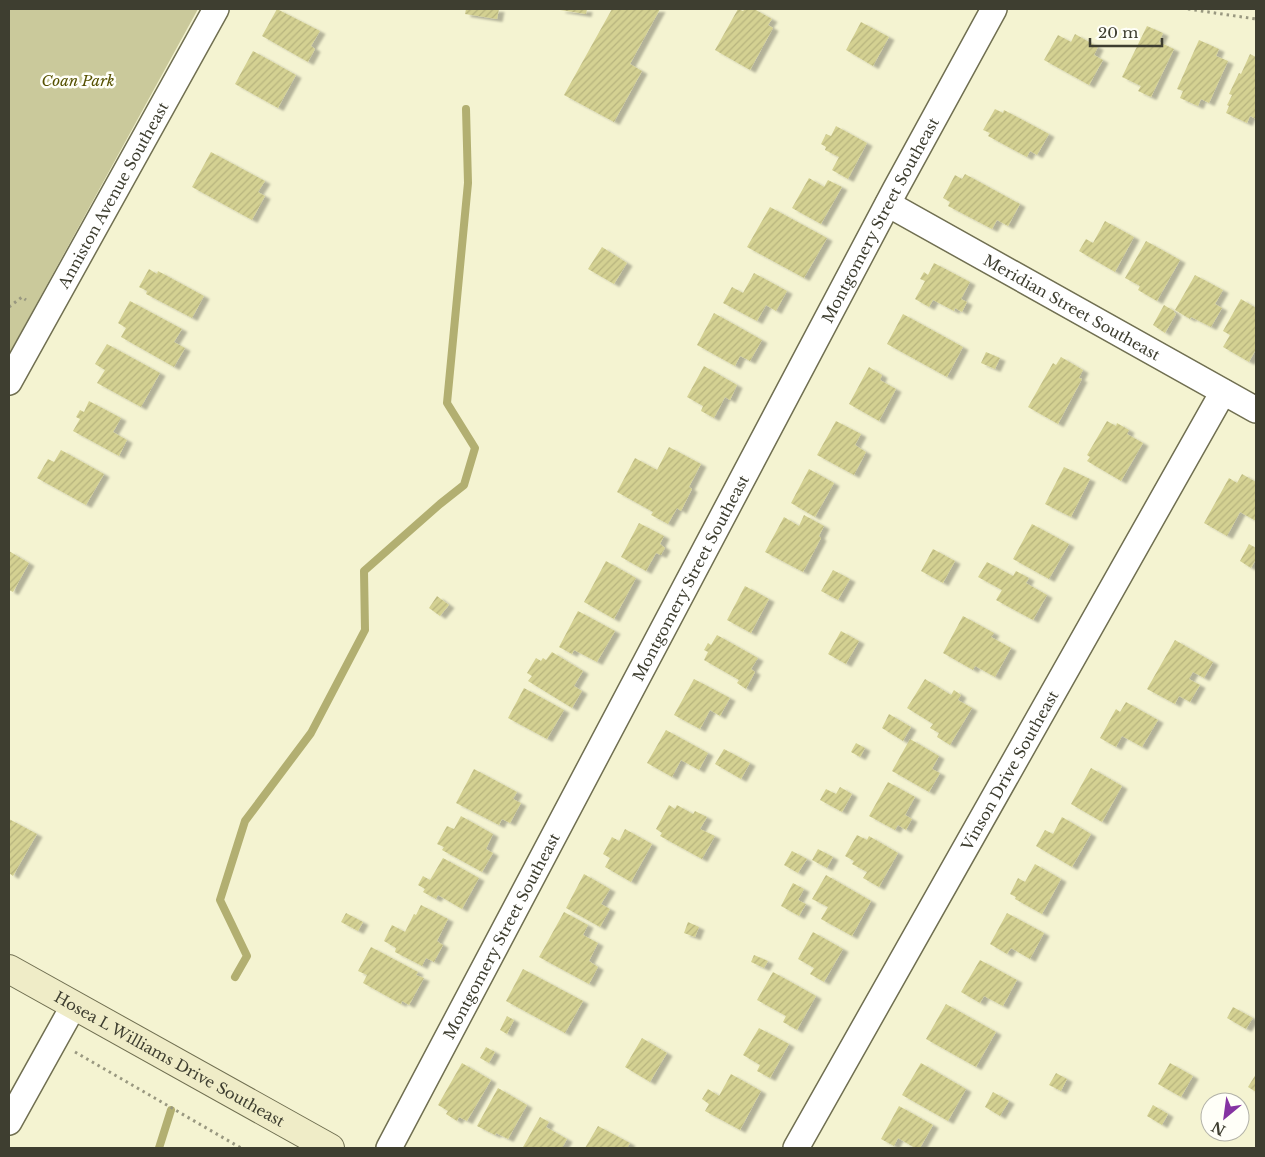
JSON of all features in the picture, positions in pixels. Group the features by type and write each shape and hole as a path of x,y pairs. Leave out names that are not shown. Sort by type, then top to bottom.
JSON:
{"street":[{"name":"Anniston Avenue Southeast","path":"9,382 216,9"},
{"name":"Montgomery Street Southeast","path":"389,1148 888,204 994,9"},
{"name":"Meridian Street Southeast","path":"888,204 1256,410"},
{"name":"Vinson Drive Southeast","path":"796,1148 1223,392"},
{"name":"Hosea L Williams Drive Southeast","path":"9,968 330,1148"},
{"path":"9,1122 74,1005"}],"path":[{"path":"1188,9 1256,19"},
{"path":"73,1050 241,1148"}],"green space":[{"name":"Coan Park","path":"9,9 198,9 9,354"}],"building":[{"path":"277,9 320,31 311,46 315,49 308,62 262,36"},
{"path":"466,9 499,9 497,19 465,14"},
{"path":"560,9 587,9 586,14"},
{"path":"612,9 660,9 630,64 642,71 614,122 564,95"},
{"path":"738,9 743,11 745,9 754,9 772,19 768,25 773,28 750,70 715,50"},
{"path":"861,22 889,37 873,66 846,50"},
{"path":"1147,26 1163,33 1159,42 1174,49 1151,97 1138,91 1141,86 1122,77"},
{"path":"1075,34 1098,47 1094,55 1103,60 1089,85 1044,60 1058,35 1071,42"},
{"path":"1199,40 1219,49 1216,56 1228,61 1209,103 1201,99 1198,106 1180,98 1183,91 1177,89"},
{"path":"253,51 296,75 278,108 235,84"},
{"path":"1250,54 1256,57 1256,119 1250,116 1247,123 1226,113 1229,106 1227,105 1232,95 1229,94"},
{"path":"995,109 1003,113 1004,110 1049,134 1037,155 1030,151 1027,157 988,136 990,133 983,130"},
{"path":"836,126 867,143 848,179 832,170 839,157 825,150 826,147 821,144 826,134 831,136"},
{"path":"211,152 265,181 258,192 265,196 252,220 192,187"},
{"path":"965,174 1020,204 1008,226 997,220 992,229 948,206 950,202 943,198 955,175 962,179"},
{"path":"809,178 824,187 828,180 842,187 821,224 792,208"},
{"path":"770,207 827,238 804,278 747,247"},
{"path":"1105,221 1134,237 1115,272 1079,251 1086,239 1093,243"},
{"path":"1146,241 1180,260 1157,301 1138,290 1140,286 1125,278"},
{"path":"602,247 627,263 614,284 588,269"},
{"path":"934,263 970,282 961,299 967,302 962,312 955,308 954,311 933,300 929,307 915,299 925,281 920,279 924,272 928,275"},
{"path":"149,269 157,274 158,271 204,296 192,318 146,294 147,291 139,287"},
{"path":"754,273 787,291 776,311 766,305 757,321 723,303 732,287 743,293"},
{"path":"1195,275 1223,290 1215,304 1222,308 1211,327 1191,317 1190,319 1175,310"},
{"path":"1241,299 1256,308 1256,349 1249,362 1223,347 1230,335 1223,331"},
{"path":"130,301 182,329 174,342 185,348 174,367 121,337 126,328 118,323"},
{"path":"1164,305 1176,314 1165,333 1153,325"},
{"path":"714,313 762,340 750,361 740,356 735,366 697,345"},
{"path":"903,314 963,347 947,377 887,344"},
{"path":"107,344 160,373 141,407 97,383 105,370 95,364"},
{"path":"986,352 1000,358 995,369 981,363"},
{"path":"1061,357 1083,370 1079,378 1082,379 1058,424 1028,407 1053,363 1056,365"},
{"path":"704,366 737,385 730,400 725,397 714,418 701,411 703,406 687,397"},
{"path":"869,367 882,375 880,380 896,389 879,421 849,404"},
{"path":"89,401 121,418 113,432 127,440 119,456 73,431 80,419 76,417 80,410 84,412"},
{"path":"836,421 861,434 855,445 866,452 854,475 817,455"},
{"path":"1107,421 1116,426 1117,423 1129,430 1127,434 1143,443 1121,481 1087,461 1090,457 1087,455"},
{"path":"669,447 701,464 689,487 692,489 681,511 677,508 668,524 651,515 653,512 617,492 635,458 657,470"},
{"path":"61,450 104,474 86,505 37,478 48,459 54,462"},
{"path":"1064,467 1090,479 1071,517 1045,504"},
{"path":"809,469 834,483 815,517 791,503"},
{"path":"1242,474 1256,482 1256,521 1240,512 1227,536 1204,523 1229,478 1237,483"},
{"path":"804,515 824,526 819,536 821,538 803,572 765,552 784,517 799,526"},
{"path":"639,523 664,536 660,544 665,548 661,555 656,553 646,571 621,557"},
{"path":"1032,524 1069,544 1049,579 1013,559"},
{"path":"1249,544 1256,548 1256,559 1251,568 1240,561"},
{"path":"933,549 955,561 943,583 921,571"},
{"path":"9,551 29,563 13,592 9,590"},
{"path":"606,561 636,578 614,619 584,602"},
{"path":"987,562 1013,576 1016,571 1029,578 1026,583 1047,595 1033,620 996,600 1002,590 978,577"},
{"path":"833,570 850,579 838,600 821,591"},
{"path":"745,586 769,599 751,633 727,620"},
{"path":"437,596 449,605 440,616 429,608"},
{"path":"578,611 615,631 597,662 574,650 572,654 559,647"},
{"path":"963,616 994,633 991,637 1011,648 995,677 975,666 973,670 943,653"},
{"path":"841,631 859,641 846,664 828,654"},
{"path":"717,635 758,658 751,669 755,672 746,689 737,683 739,680 704,660 708,652 704,650 708,643 711,645"},
{"path":"1175,640 1213,662 1204,678 1193,672 1189,679 1200,685 1190,702 1179,696 1175,704 1147,689"},
{"path":"552,652 583,671 574,686 582,691 572,708 528,681 532,676 527,673 536,658 541,661 543,658 546,660"},
{"path":"694,679 730,698 720,716 710,710 700,729 674,715"},
{"path":"925,679 951,695 954,690 961,695 958,700 972,708 950,745 937,737 939,733 930,728 933,724 907,708"},
{"path":"524,688 564,710 547,739 508,718"},
{"path":"1126,702 1158,720 1142,747 1122,736 1116,747 1100,738 1116,709 1120,712"},
{"path":"889,714 911,727 903,741 882,728"},
{"path":"666,730 708,753 699,770 681,760 672,777 647,763"},
{"path":"910,739 939,756 932,769 940,773 929,792 892,771"},
{"path":"856,743 865,748 860,757 851,752"},
{"path":"724,749 750,763 741,779 715,764"},
{"path":"1091,768 1122,786 1102,822 1071,804"},
{"path":"474,769 517,792 513,799 521,803 510,823 502,819 499,825 456,803"},
{"path":"888,782 915,797 905,815 912,819 906,830 898,825 895,830 869,816"},
{"path":"840,787 852,794 842,812 820,800 826,789 836,794"},
{"path":"669,805 675,809 677,805 693,814 695,811 707,817 700,829 715,836 702,859 660,836 662,833 656,829"},
{"path":"461,816 493,834 486,849 493,853 482,872 442,850 444,847 437,844 447,826 454,829"},
{"path":"1062,817 1091,834 1072,867 1036,846 1045,830 1053,834"},
{"path":"9,819 37,834 13,876 9,873"},
{"path":"625,829 652,844 631,882 605,867 610,858 603,854 612,837 619,841"},
{"path":"857,835 867,840 869,836 898,853 879,887 863,878 867,872 852,864 854,861 845,856"},
{"path":"818,849 833,857 827,868 812,860"},
{"path":"792,851 807,859 798,873 784,865"},
{"path":"443,858 479,878 462,909 438,895 436,899 423,892 425,889 418,885 423,876 430,880"},
{"path":"1035,864 1061,879 1042,914 1015,899 1016,897 1010,894 1018,878 1025,882"},
{"path":"584,874 610,889 601,904 610,909 600,927 566,908"},
{"path":"826,875 871,901 852,936 821,919 828,907 812,899"},
{"path":"793,883 804,889 798,900 806,904 799,916 781,906"},
{"path":"421,905 448,919 437,941 443,945 434,962 426,958 422,966 395,952 396,948 384,941 392,925 405,932"},
{"path":"564,912 588,925 583,935 598,943 589,961 598,967 589,984 539,957"},
{"path":"346,913 363,922 358,931 341,922"},
{"path":"1007,913 1044,933 1030,959 1011,948 1007,954 990,944"},
{"path":"688,922 699,927 695,937 684,933"},
{"path":"813,932 843,949 824,982 810,974 814,968 798,959"},
{"path":"371,947 418,972 416,975 424,978 409,1005 402,1001 401,1004 363,983 367,975 358,971"},
{"path":"754,955 768,961 764,968 751,962"},
{"path":"980,960 1017,980 1003,1006 984,996 980,1003 961,992"},
{"path":"523,969 583,1001 565,1033 506,1001"},
{"path":"773,972 816,996 797,1030 783,1022 786,1016 757,1000"},
{"path":"946,1004 996,1032 976,1067 926,1039"},
{"path":"1233,1007 1253,1018 1246,1029 1227,1018"},
{"path":"507,1016 514,1020 507,1034 500,1030"},
{"path":"759,1028 789,1044 770,1078 757,1071 760,1065 743,1055"},
{"path":"642,1038 667,1053 650,1082 625,1067"},
{"path":"486,1047 495,1052 489,1063 480,1058"},
{"path":"462,1063 491,1080 467,1121 459,1117 457,1121 446,1114 448,1111 438,1105"},
{"path":"921,1063 966,1089 948,1121 902,1095"},
{"path":"1170,1063 1193,1076 1181,1097 1158,1084"},
{"path":"1056,1073 1067,1079 1061,1091 1049,1085"},
{"path":"731,1074 761,1091 740,1130 705,1111 709,1104 702,1099 708,1089 719,1096"},
{"path":"1256,1074 1256,1092 1248,1087"},
{"path":"498,1088 527,1105 508,1139 477,1126"},
{"path":"993,1092 1009,1101 1000,1116 985,1107"},
{"path":"1153,1105 1168,1114 1162,1125 1147,1116"},
{"path":"899,1106 933,1125 920,1148 915,1148 898,1138 894,1146 881,1139"},
{"path":"540,1117 549,1122 546,1127 567,1139 562,1148 523,1147"},
{"path":"598,1126 630,1143 627,1148 585,1148"}],"waterway":[{"path":"235,977 247,956 220,900 245,821 311,733 365,630 364,571 464,485 475,448 447,403 468,183 466,109"},
{"path":"159,1148 171,1110"}]}
